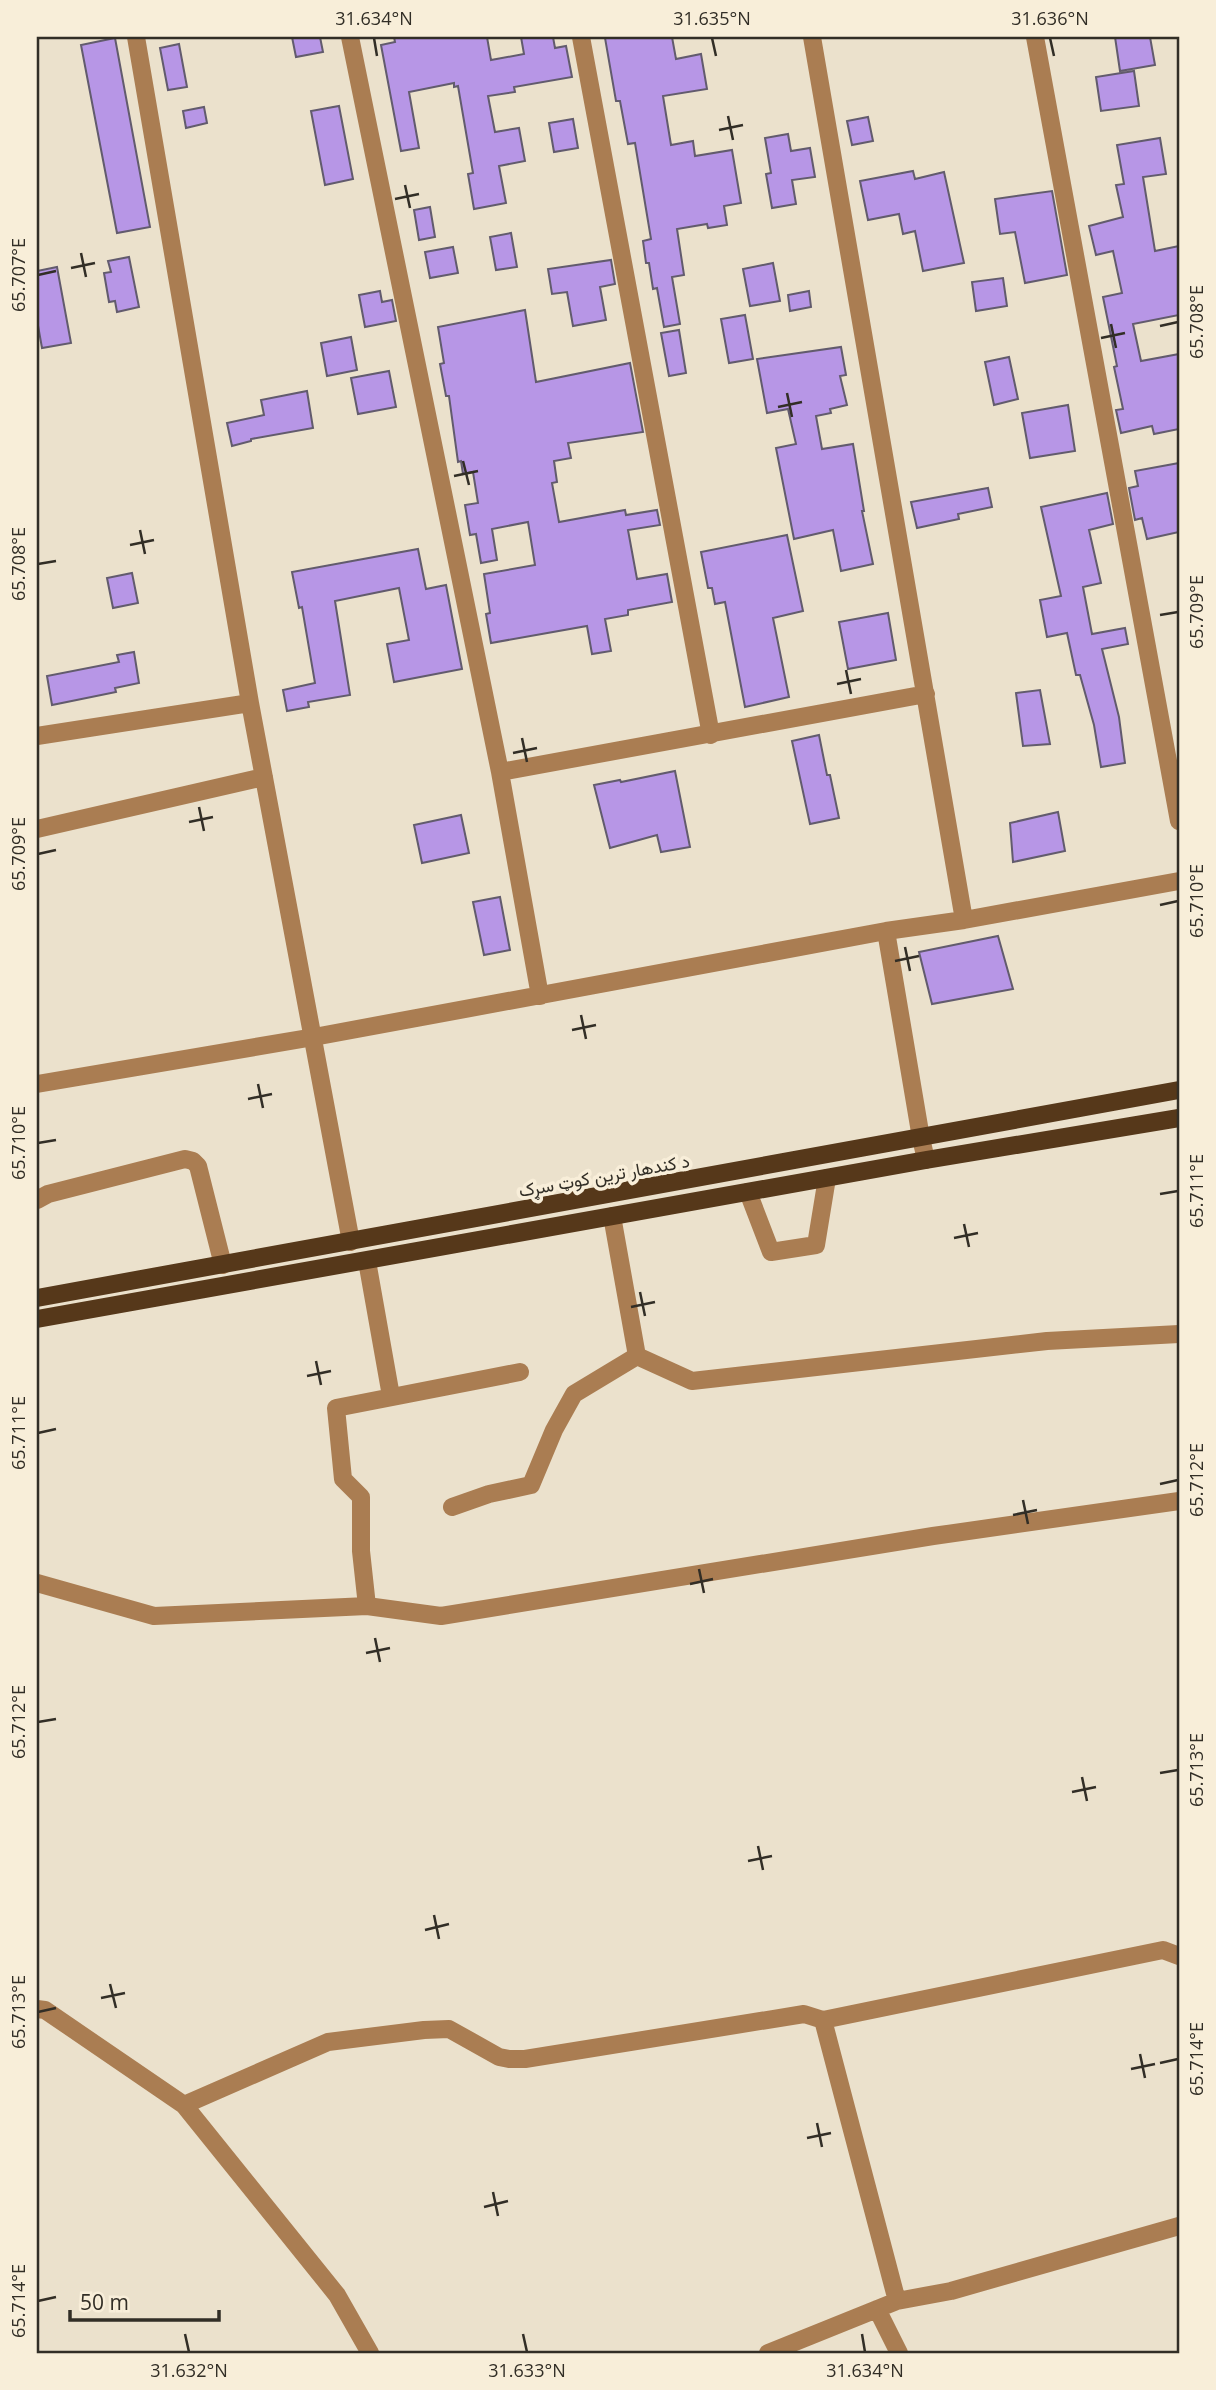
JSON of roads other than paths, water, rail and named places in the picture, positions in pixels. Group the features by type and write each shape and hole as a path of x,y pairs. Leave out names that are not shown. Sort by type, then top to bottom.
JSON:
{"main road":[{"name":"د کندهار ترين کوټ سړک","path":"37,1298 1179,1090"},
{"path":"37,1319 926,1160 1179,1118"}],"street":[{"path":"136,37 250,703 351,1242"},
{"path":"350,37 500,772 540,996"},
{"path":"581,37 711,735"},
{"path":"812,37 964,920"},
{"path":"1035,37 1179,821"},
{"path":"500,772 926,694"},
{"path":"37,736 250,703"},
{"path":"37,829 264,777"},
{"path":"37,1084 314,1037 886,931 964,920 1179,881"},
{"path":"886,931 926,1160"},
{"path":"37,1200 48,1194 185,1159 193,1161 198,1166 223,1265"},
{"path":"748,1192 771,1252 816,1245 827,1178"},
{"path":"612,1216 637,1356"},
{"path":"367,1261 391,1396"},
{"path":"637,1356 692,1381 1047,1340 1179,1334"},
{"path":"452,1507 489,1494 531,1485 554,1430 574,1394 637,1356"},
{"path":"367,1606 361,1552 361,1497 343,1479 336,1408 520,1372"},
{"path":"37,1583 154,1616 367,1606 441,1616 933,1536 1179,1501"},
{"path":"184,2105 328,2042 424,2029 449,2029 499,2057 525,2059 804,2014 823,2020 1163,1950 1179,1956"},
{"path":"37,2009 45,2011 184,2105 337,2295 370,2353"},
{"path":"823,2020 897,2301"},
{"path":"768,2353 897,2301 951,2291 1179,2226"},
{"path":"877,2309 899,2353"}]}
